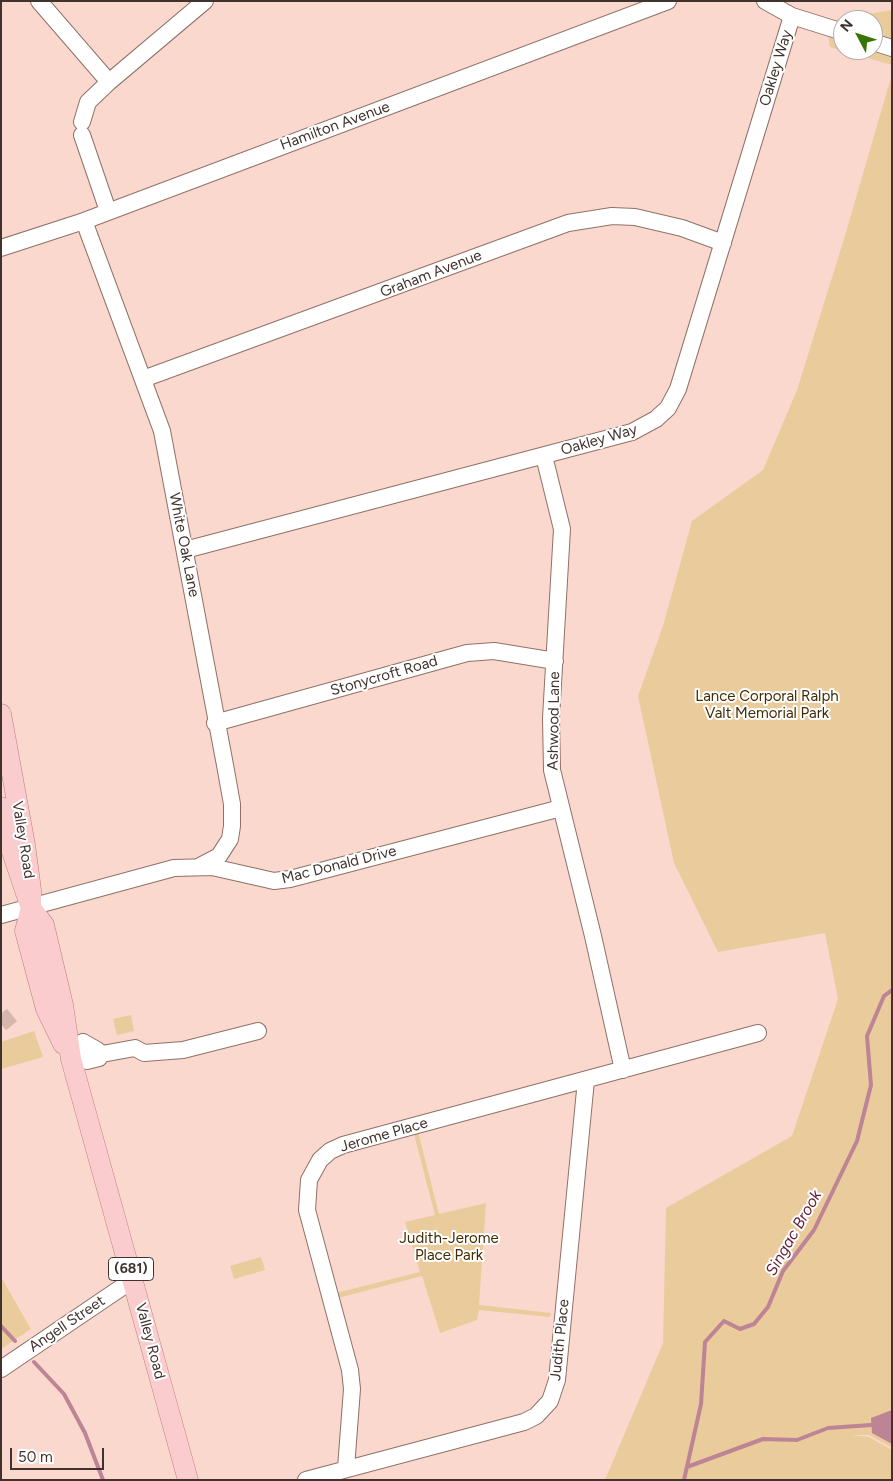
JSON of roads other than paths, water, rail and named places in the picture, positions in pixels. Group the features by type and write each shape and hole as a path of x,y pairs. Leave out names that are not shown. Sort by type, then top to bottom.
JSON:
{"main road":[{"name":"Valley Road","path":"1,714 26,845 31,908"},
{"name":"Valley Road","path":"1,807 4,838 31,908 44,925 76,1057 188,1480"}],"street":[{"path":"39,1 108,82"},
{"path":"108,211 82,128 88,102 108,82 205,1"},
{"name":"Hamilton Avenue","path":"1,248 84,220 668,1"},
{"path":"765,1 792,16 833,28"},
{"name":"Oakley Way","path":"185,550 632,432 656,419 668,408 678,390 792,16"},
{"name":"Graham Avenue","path":"144,379 317,317 568,222 604,217 635,217 658,221 723,243"},
{"name":"White Oak Lane","path":"84,220 162,431 215,723 232,804 230,839 224,850 212,861 200,866"},
{"name":"Ashwood Lane","path":"544,456 562,529 551,754 561,808 593,936 623,1070"},
{"name":"Stonycroft Road","path":"215,723 467,653 494,651 555,661"},
{"name":"Mac Donald Drive","path":"1,915 174,868 200,866 219,868 274,881 290,879 561,808"},
{"path":"76,1057 87,1062 99,1058 102,1054 135,1048 144,1053 183,1050 258,1031"},
{"name":"Jerome Place","path":"346,1468 352,1390 350,1370 307,1210 309,1180 314,1168 330,1151 343,1145 758,1033"},
{"name":"Judith Place","path":"306,1480 524,1422 536,1416 550,1400 557,1380 586,1080"},
{"name":"Angell Street","path":"1,1369 134,1279"}],"waterway":[{"name":"Singac Brook","path":"684,1480 701,1404 705,1342 724,1321 740,1329 754,1324 768,1307 783,1271 814,1230 857,1141 871,1085 867,1036 884,996 892,990"},
{"path":"1,1326 15,1341"},
{"path":"34,1362 64,1394 85,1433 103,1480"},
{"path":"687,1467 763,1439 797,1440 828,1428 871,1425"}],"tunnel":[{"path":"1,1024 12,1015"}],"park label":[{"name":"Lance Corporal Ralph Valt Memorial Park","path":"767,706"},
{"name":"Judith-Jerome Place Park","path":"449,1248"}]}
